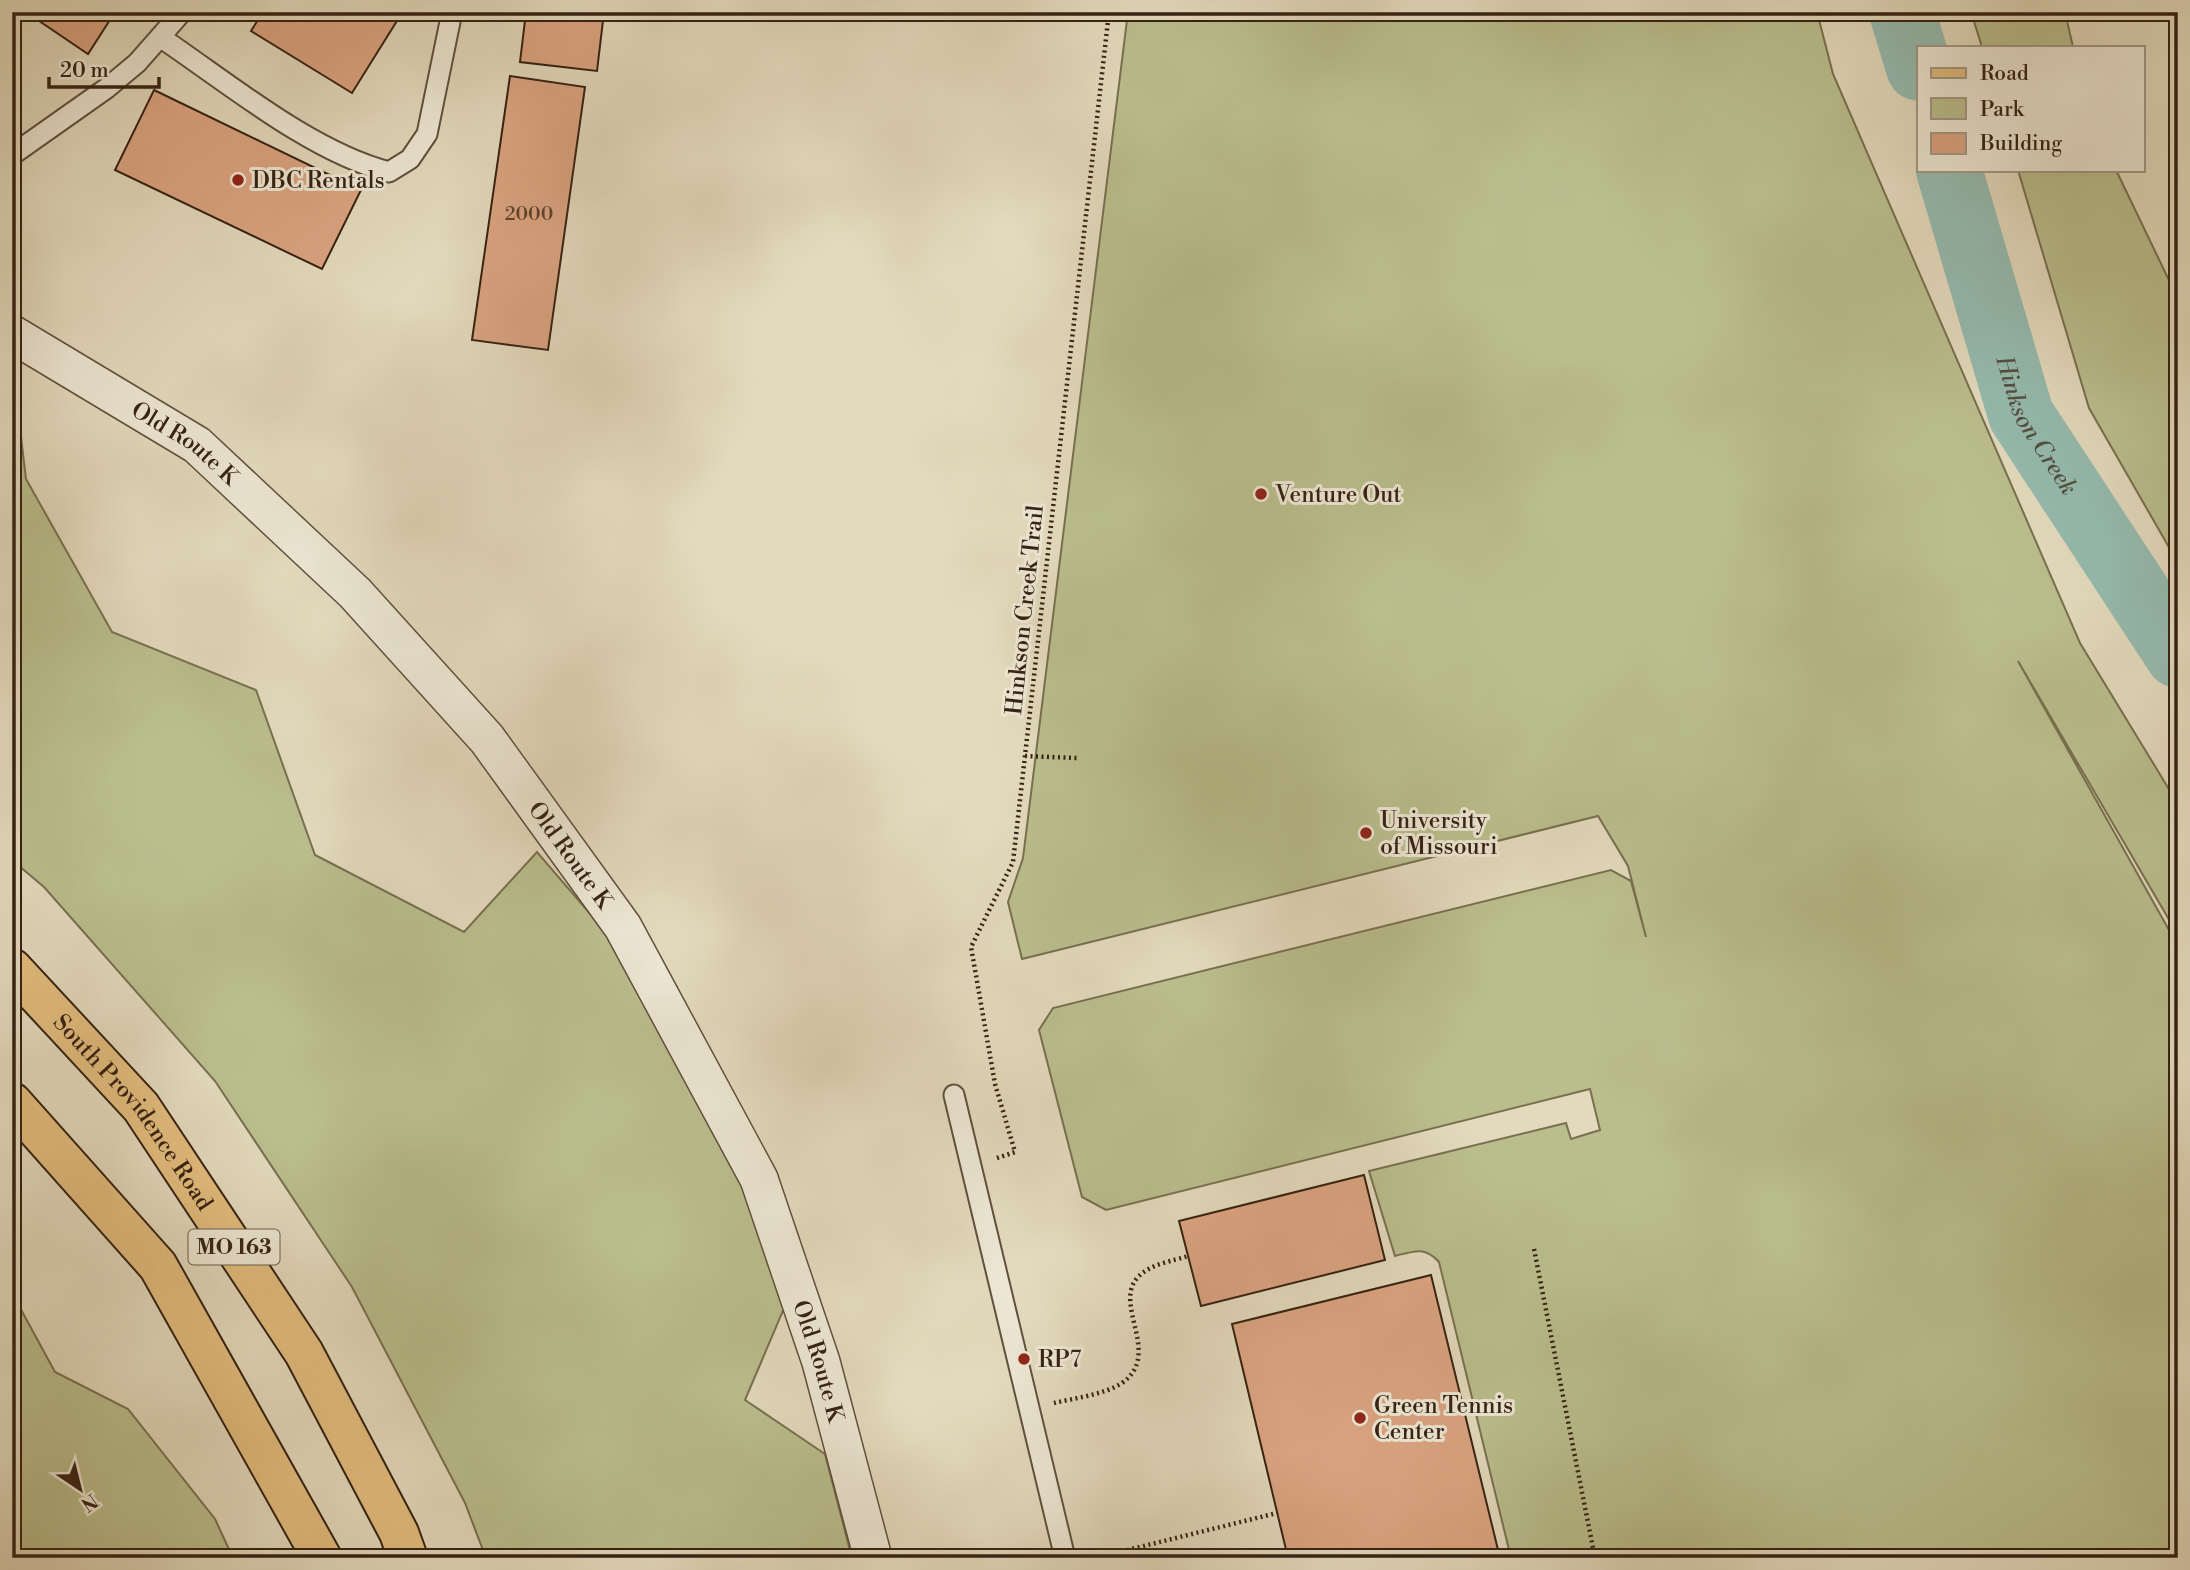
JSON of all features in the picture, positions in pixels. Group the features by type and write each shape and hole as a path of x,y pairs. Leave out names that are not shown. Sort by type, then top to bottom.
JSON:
{"main road":[{"name":"South Providence Road","path":"12,968 141,1107 304,1353 399,1533 408,1558"},
{"name":"MO 163","path":"12,1102 158,1266 322,1558"}],"street":[{"name":"Old Route K","path":"12,334 197,445 355,593 487,739 623,927 759,1179 821,1362 873,1558"}],"lane":[{"path":"12,155 107,88 137,63 182,12"},
{"path":"160,37 298,130 360,164 389,172 410,159 427,134 452,12"},
{"path":"954,1095 1065,1558"}],"path":[{"name":"Hinkson Creek Trail","path":"971,1167 1015,1152 995,1084 971,947 1013,862 1109,12"},
{"path":"1025,755 1077,758"},
{"path":"1534,1249 1595,1558"},
{"path":"1030,1409 1111,1389 1133,1373 1139,1360 1139,1348 1130,1297 1132,1287 1138,1276 1149,1269 1188,1256"},
{"path":"1096,1558 1277,1513"}],"green space":[{"path":"1128,12 1817,12 1833,74 2080,643 2178,804 2178,935 2018,661 2178,946 2178,1558 1511,1558 1439,1262 1424,1252 1414,1251 1395,1256 1369,1171 1566,1123 1571,1139 1600,1130 1590,1089 1106,1210 1082,1197 1039,1030 1053,1008 1611,870 1631,881 1646,937 1628,866 1598,816 1022,959 1008,902 1023,858"},
{"path":"1971,12 2065,12 2073,46 1982,46"},
{"path":"2019,172 2117,172 2178,299 2178,563 2089,408"},
{"path":"12,361 26,479 112,632 256,690 315,855 464,932 537,852 611,938 744,1186 785,1306 745,1400 825,1454 852,1558 486,1558 465,1503 352,1287 215,1081 44,887 12,860"},
{"path":"12,1293 55,1372 128,1409 215,1519 233,1558 12,1558"}],"building":[{"path":"26,12 115,12 88,54"},
{"path":"263,12 394,12 400,16 352,93 251,31"},
{"path":"526,12 604,12 597,71 520,62"},
{"path":"510,76 585,87 548,350 472,340"},
{"name":"DBC Rentals","path":"154,90 361,190 322,269 115,170"},
{"path":"1364,1175 1385,1260 1201,1306 1179,1221"},
{"name":"Green Tennis Center","path":"1431,1275 1500,1558 1288,1558 1232,1324"}],"waterway":[{"name":"Hinkson Creek","path":"1902,12 1917,61"},
{"name":"Hinkson Creek","path":"1950,172 2021,415 2178,655"}],"place":[{"name":"DBC Rentals","path":"238,180"},
{"name":"Venture Out","path":"1261,494"},
{"name":"University of Missouri","path":"1366,833"},
{"name":"RP7","path":"1024,1359"},
{"name":"Green Tennis Center","path":"1360,1418"}]}
